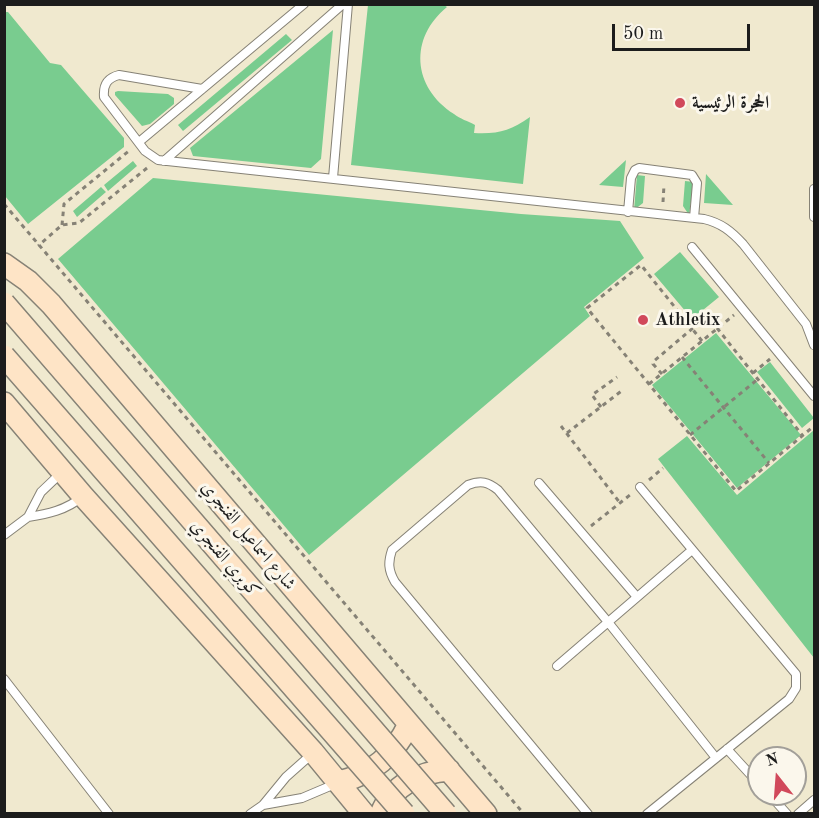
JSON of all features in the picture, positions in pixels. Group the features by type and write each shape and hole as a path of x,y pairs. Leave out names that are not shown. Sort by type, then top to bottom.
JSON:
{"main road":[{"name":"شارع اسماعيل الفنجري","path":"4,264 28,281 51,304 486,813"},
{"name":"كوبري الفنجري","path":"4,303 446,813"},
{"name":"كوبري الفنجري","path":"4,356 404,813"},
{"path":"4,403 83,496 314,752 364,813"},
{"path":"339,782 354,778 382,763 402,738 409,724"},
{"path":"381,813 391,796 403,785 433,771 449,770"}],"lane":[{"path":"139,142 304,4"},
{"path":"164,161 345,4"},
{"path":"333,178 345,4"},
{"path":"202,88 119,75 106,82 104,97 150,156 164,161 715,222 733,233 810,325 814,345"},
{"path":"628,212 631,178 635,170 639,168 688,173 696,178 694,218"},
{"path":"814,189 814,217"},
{"path":"692,247 814,396"},
{"path":"4,535 28,517 40,492 62,472"},
{"path":"588,813 394,582 389,572 388,561 392,550 468,485 479,481 490,483 498,490 608,622 716,758"},
{"path":"539,483 637,597"},
{"path":"640,487 796,674 796,687 789,699 647,813"},
{"path":"28,517 48,514 72,505 83,496"},
{"path":"556,666 692,550"},
{"path":"4,679 109,813"},
{"path":"727,749 747,770"},
{"path":"263,806 286,777 314,752"},
{"path":"250,813 263,806 302,798 339,782"},
{"path":"798,813 814,800"}],"path":[{"path":"62,225 64,204 128,151"},
{"path":"39,245 62,225 79,223 144,171"},
{"path":"662,215 664,171"},
{"path":"4,204 524,813"},
{"path":"702,341 641,265 587,308 736,491 814,426"},
{"path":"649,384 742,308"},
{"path":"662,374 653,364 654,360 693,328"},
{"path":"717,328 803,436"},
{"path":"753,373 778,352"},
{"path":"682,357 769,464"},
{"path":"601,407 592,395 616,377"},
{"path":"690,435 758,379"},
{"path":"567,433 624,389"},
{"path":"561,426 621,502"},
{"path":"582,533 663,468"}],"green space":[{"path":"368,5 444,5 447,7 435,19 421,47 420,62 423,76 440,103 456,116 475,125 474,133 504,131 530,117 523,184 351,165"},
{"path":"4,12 8,12 50,63 61,65 124,138 124,147 28,224 5,196"},
{"path":"333,30 321,159 311,168 193,156 190,148"},
{"path":"286,34 292,40 183,131 178,125"},
{"path":"118,91 168,94 174,98 174,104 150,124 142,126 115,95"},
{"path":"626,160 623,187 599,185"},
{"path":"133,161 137,166 108,191 104,185"},
{"path":"706,174 733,205 704,203"},
{"path":"637,175 645,176 643,203 634,210"},
{"path":"153,178 521,214 620,221 644,258 584,307 590,316 309,555 58,259"},
{"path":"685,181 694,182 689,215 683,206"},
{"path":"101,187 106,192 77,217 73,211"},
{"path":"680,252 719,297 692,319 654,274"},
{"path":"716,333 801,435 737,488 652,385"},
{"path":"770,362 814,418 802,428 757,372"},
{"path":"814,430 814,658 658,459 687,436 737,495"}],"place":[{"name":"الحجرة الرئيسية","path":"680,103"},
{"name":"Athletix","path":"643,320"}]}
